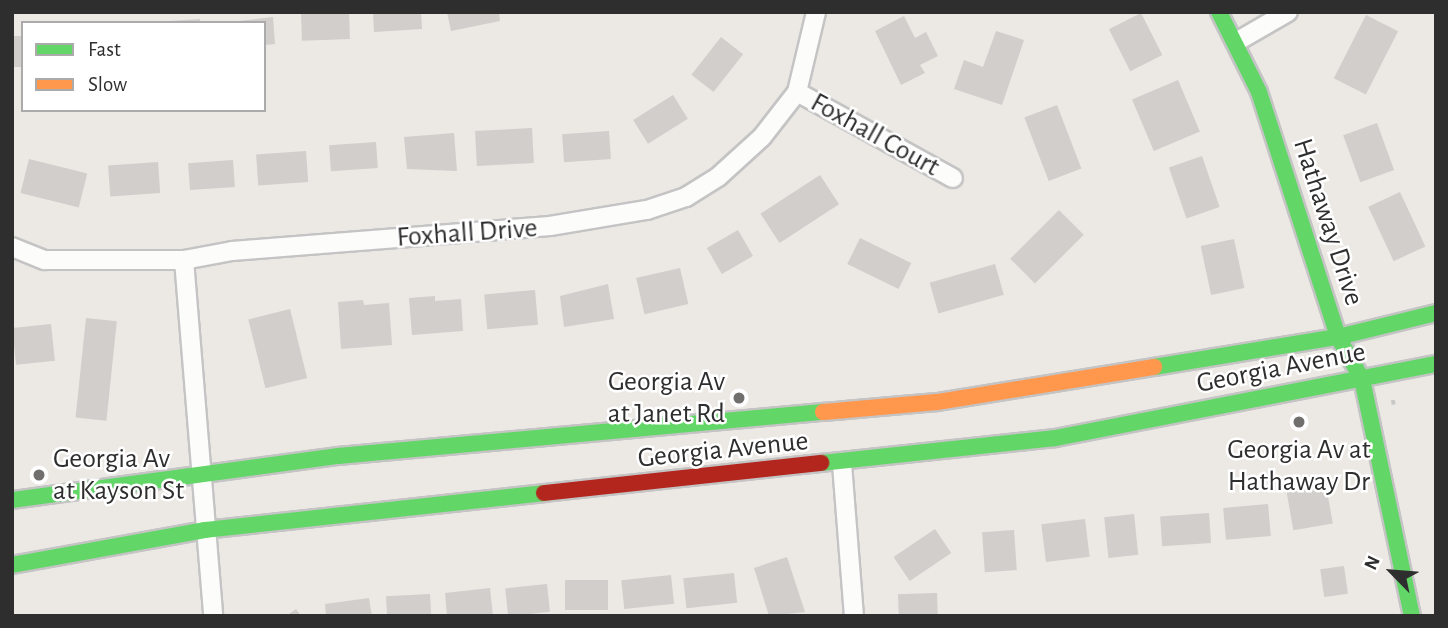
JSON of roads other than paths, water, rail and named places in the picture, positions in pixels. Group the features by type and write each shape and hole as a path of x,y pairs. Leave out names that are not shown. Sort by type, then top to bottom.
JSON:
{"main road":[{"name":"Hathaway Drive","path":"1219,12 1259,92 1338,337 1362,379 1412,616"},
{"name":"Georgia Avenue","path":"12,500 338,456 937,402 1338,337 1436,313"},
{"name":"Georgia Avenue","path":"12,565 205,530 842,464 1055,438 1436,363"}],"street":[{"name":"Foxhall Drive","path":"12,247 45,260 184,260 232,251 550,226 647,210 685,198 718,177 762,137 797,92 816,12"},
{"path":"1236,42 1288,12"},
{"name":"Foxhall Court","path":"797,92 953,178"},
{"path":"184,260 213,616"},
{"path":"842,464 854,616"}],"place":[{"name":"Georgia Av at Janet Rd","path":"739,398"},
{"name":"Georgia Av at Hathaway Dr","path":"1299,422"},
{"name":"Georgia Av at Kayson St","path":"39,475"}]}
